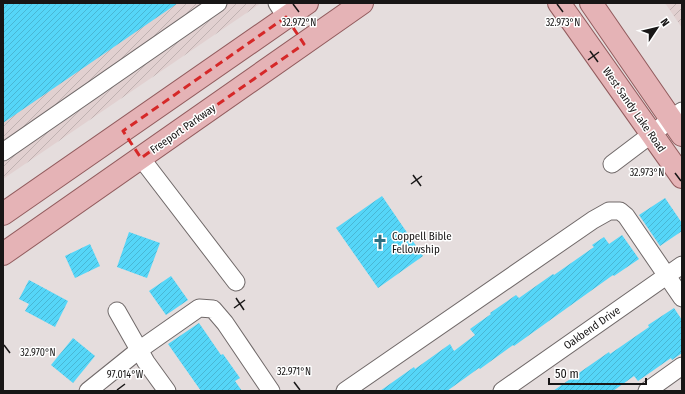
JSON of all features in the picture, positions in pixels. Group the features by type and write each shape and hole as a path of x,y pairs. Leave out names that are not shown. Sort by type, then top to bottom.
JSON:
{"main road":[{"path":"3,214 122,131 282,10 307,3"},
{"name":"Freeport Parkway","path":"3,254 362,3"},
{"name":"West Sandy Lake Road","path":"559,3 682,177"},
{"path":"591,3 678,121"},
{"path":"282,10 304,44"},
{"path":"122,131 141,158"}],"street":[{"path":"3,152 218,3"},
{"path":"612,164 651,134 678,121"},
{"path":"141,158 236,282"},
{"path":"345,391 593,220 609,211 620,211 626,216 682,298"},
{"name":"Oakbend Drive","path":"502,391 682,265"},
{"path":"88,391 139,350 199,308 213,309 225,323 271,391"},
{"path":"117,311 146,362 166,391"},
{"path":"647,391 682,366"}],"highlighted area":[{"path":"286,17 304,44 141,158 123,131"}],"shaded area":[{"path":"3,3 261,3 3,179"},
{"path":"665,3 682,3 682,28"}],"building":[{"path":"3,3 178,3 3,123"},
{"name":"Coppell Bible Fellowship","path":"382,196 423,256 378,288 336,228"},
{"path":"665,198 682,223 682,231 660,246 639,215"},
{"path":"129,232 160,243 147,278 117,267"},
{"path":"622,235 639,259 614,276 613,275 514,346 513,345 447,391 380,391 414,367 415,369 450,344 454,351 475,335 470,329 491,314 490,313 516,295 519,298 553,274 554,275 594,247 592,245 604,237 609,244"},
{"path":"90,244 100,266 75,278 65,256"},
{"path":"171,276 188,300 166,315 149,291"},
{"path":"29,280 68,301 55,327 25,311 29,304 19,299"},
{"path":"674,308 682,320 682,353 672,360 671,358 638,381 634,376 613,391 553,391 609,352 610,354 649,327 648,325"},
{"path":"199,323 221,355 223,354 240,378 235,381 242,391 201,391 168,344"},
{"path":"73,338 95,356 73,383 51,365"}],"place":[{"name":"Coppell Bible Fellowship","path":"380,242"}]}
